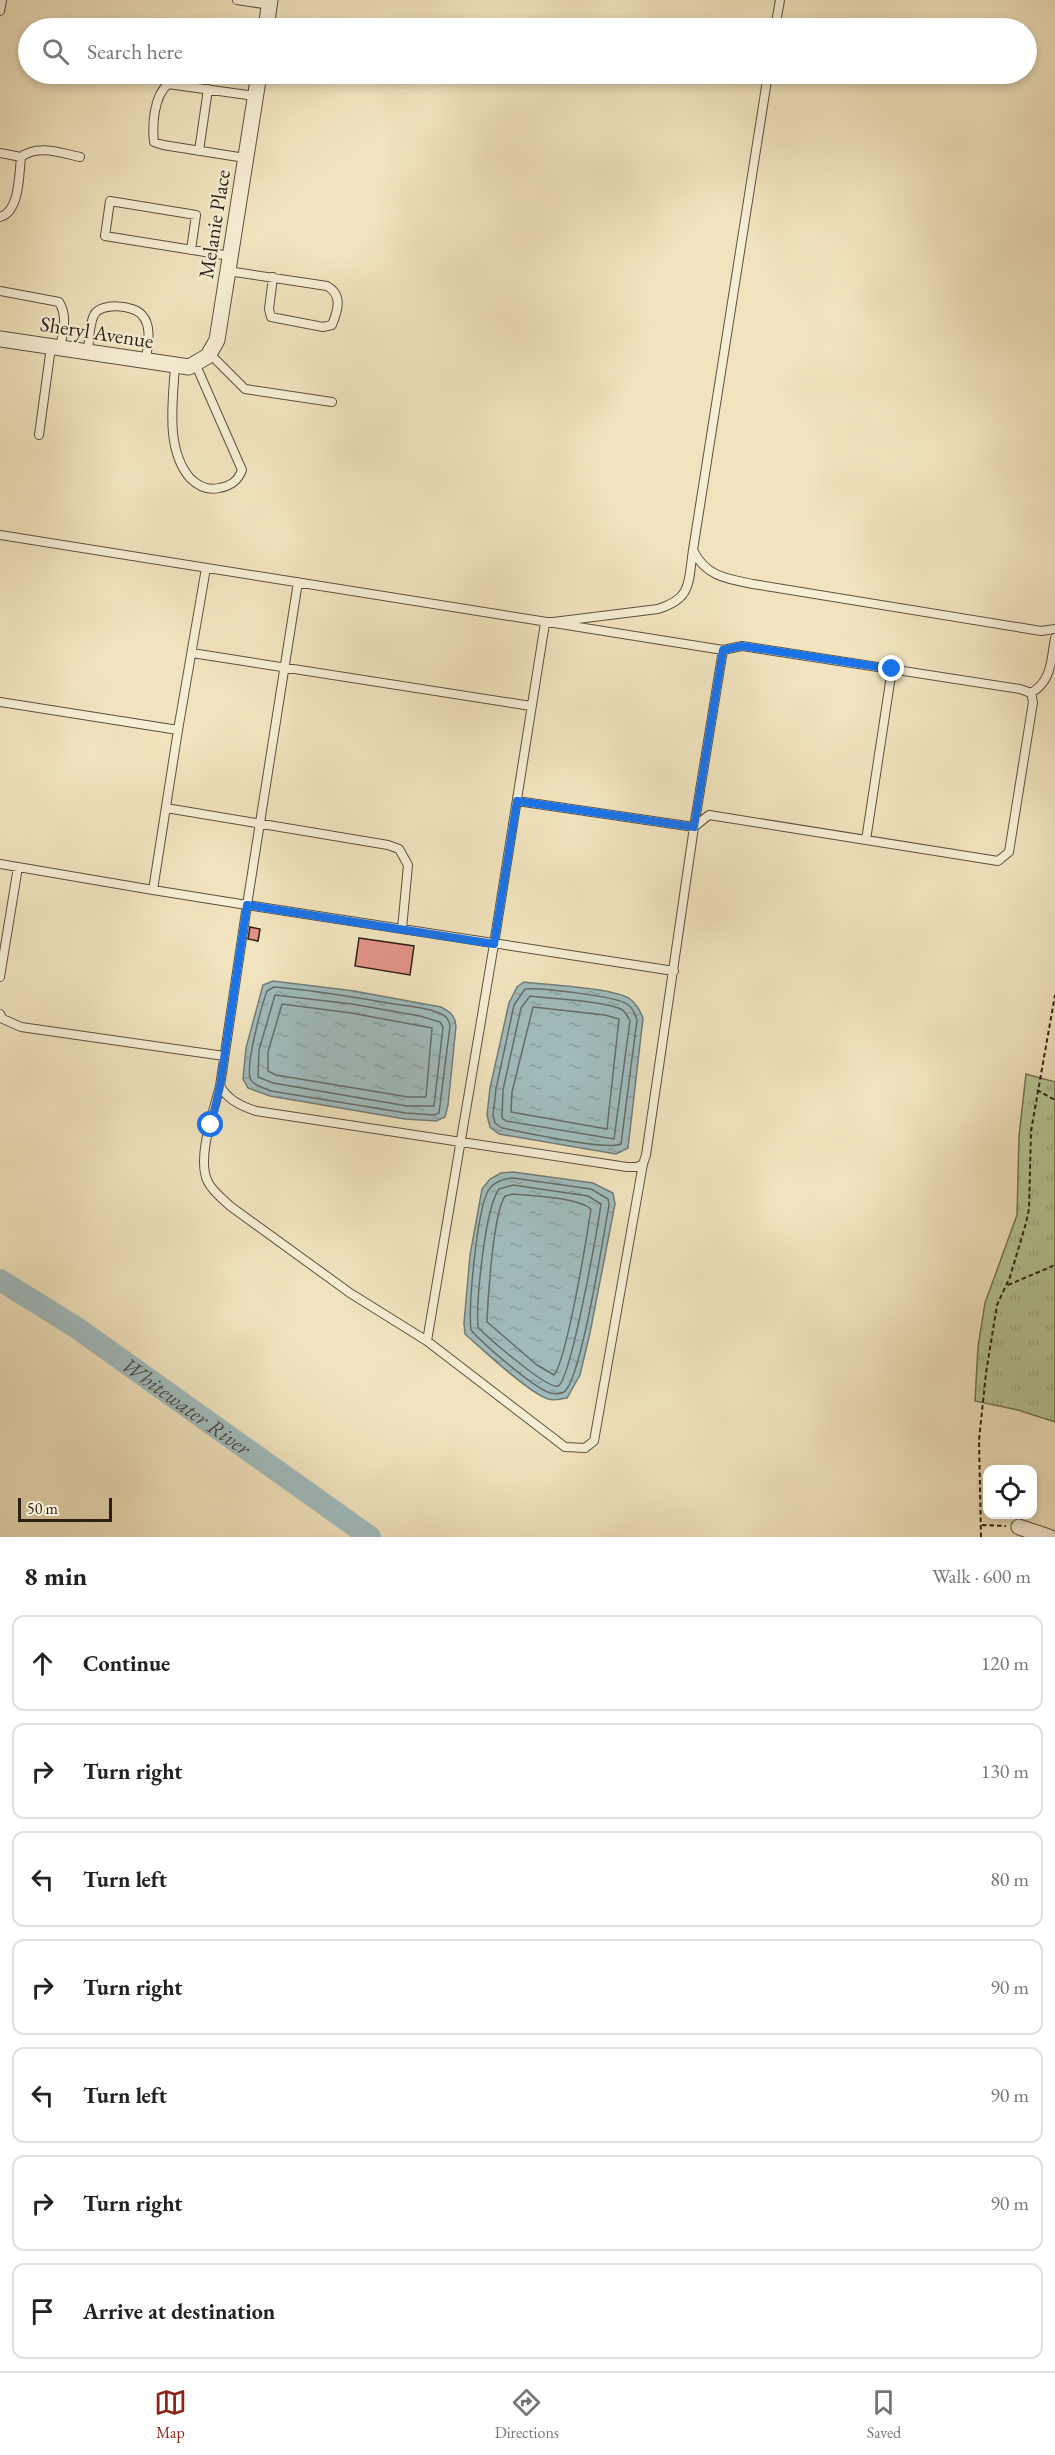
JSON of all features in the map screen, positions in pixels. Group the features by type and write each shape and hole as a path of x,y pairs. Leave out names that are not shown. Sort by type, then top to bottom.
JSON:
{"street":[{"path":"268,18 270,2"},
{"name":"Melanie Place","path":"209,353 217,339 257,84"},
{"name":"Sheryl Avenue","path":"0,339 186,365"},
{"path":"186,365 209,353"},
{"path":"1019,1527 1049,1537"}],"lane":[{"path":"0,11 2,0"},
{"path":"237,0 270,2"},
{"path":"777,18 780,0"},
{"path":"245,158 154,142 156,111 161,90 168,84 255,96"},
{"path":"545,623 658,609 675,604 686,593 766,84"},
{"path":"199,151 208,89"},
{"path":"0,217 11,208 21,157 28,151 40,149 80,157"},
{"path":"0,153 21,157"},
{"path":"191,249 196,215 110,201 105,236 191,249 273,278 327,286 334,290 338,297 332,326 323,327 271,317 269,309 273,278"},
{"path":"0,291 59,302 64,309 64,321 56,347 39,435"},
{"path":"88,352 94,315 100,309 109,306 134,310 142,315 149,336 146,361"},
{"path":"209,353 245,389 332,402"},
{"path":"186,365 242,470 238,480 226,487 211,490 196,484 179,465 173,429 186,365"},
{"path":"0,535 545,623 723,650 742,646 1020,689 1031,693"},
{"path":"693,550 698,561 709,572 728,579 1041,631 1055,629"},
{"path":"153,890 206,568"},
{"path":"298,582 220,1086 204,1152 204,1172 213,1191 230,1206 350,1293 405,1330 427,1341 565,1447 585,1448 594,1441 646,1155 694,827 723,650"},
{"path":"427,1341 545,623"},
{"path":"1031,693 1045,682 1049,673 1055,638"},
{"path":"192,653 531,706"},
{"path":"866,840 892,669"},
{"path":"517,801 694,827 709,815 998,861 1009,852 1034,702 1031,693"},
{"path":"0,702 178,730"},
{"path":"166,808 388,844 399,849 408,865 402,929"},
{"path":"0,864 674,971"},
{"path":"0,977 18,867"},
{"path":"0,1014 3,1019 21,1027 224,1056"},
{"path":"220,1086 224,1093 241,1106 256,1111 627,1167 637,1167 643,1164"}],"path":[{"path":"981,1537 979,1440 986,1373 997,1305 1022,1242 1029,1209 1031,1131 1055,994"},
{"path":"1038,1090 1055,1100"},
{"path":"1006,1286 1055,1265"},
{"path":"982,1524 1019,1527"}],"green space":[{"path":"1026,1074 1055,1082 1055,1422 1018,1410 975,1401 978,1347 985,1303 1017,1215 1019,1136"}],"water":[{"path":"273,981 354,991 441,1007 449,1012 456,1026 445,1117 436,1121 405,1119 270,1096 248,1088 243,1079 246,1048 263,985"},
{"path":"524,982 610,992 622,995 635,1003 643,1018 628,1148 616,1154 499,1134 490,1127 487,1115 490,1088 509,1003 517,987"},
{"path":"513,1172 593,1183 613,1193 615,1204 590,1333 580,1375 567,1398 553,1400 540,1395 506,1370 465,1334 470,1255 482,1189 490,1179 501,1173"}],"building":[{"path":"250,927 260,929 258,941 248,939"},
{"path":"359,938 414,946 410,975 355,966"}],"waterway":[{"name":"Whitewater River","path":"0,1280 77,1328 370,1537"}],"route":[{"path":"211,1125 220,1086 247,905 494,944 517,801 694,827 723,650 742,646 892,669"}]}
